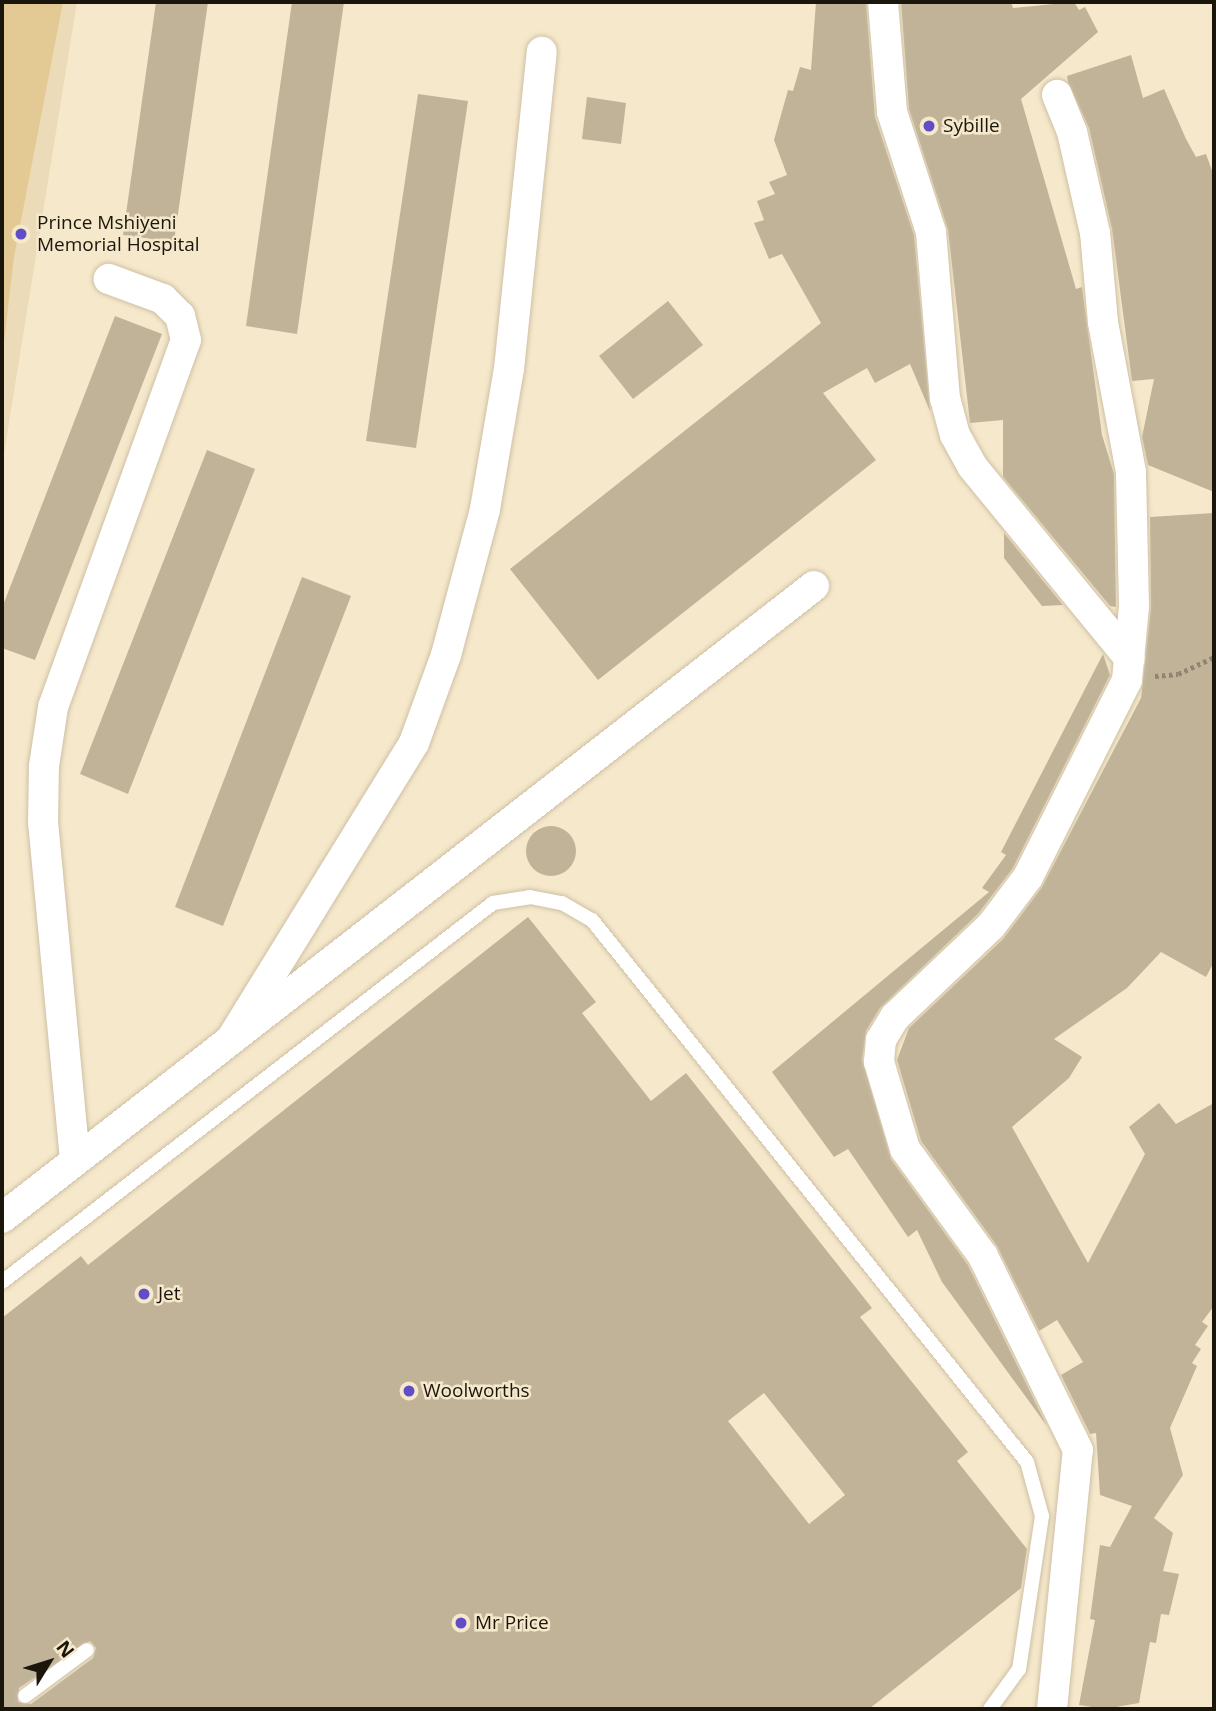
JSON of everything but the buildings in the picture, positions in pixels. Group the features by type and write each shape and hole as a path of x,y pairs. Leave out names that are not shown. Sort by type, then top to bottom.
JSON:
{"street":[{"path":"883,2 892,112 931,232 945,398 955,435 972,466 1128,669"},
{"path":"233,1036 414,743 446,655 485,509 509,369 542,52"},
{"path":"1052,1709 1078,1450 984,1256 905,1149 878,1062 881,1040 895,1017 991,926 1028,877 1128,669 1132,472 1103,322 1095,233 1072,132 1057,95"},
{"path":"75,1160 43,822 44,766 53,707 186,340 180,316 163,299 109,279"},
{"path":"2,1218 814,586"}],"lane":[{"path":"2,1282 493,904 530,897 562,903 600,929 1027,1462 1042,1517 1019,1669 989,1709"},
{"path":"25,1696 88,1650"}],"path":[{"path":"1128,669 1178,674 1214,657"}],"shaded area":[{"name":"Prince Mshiyeni Memorial Hospital","path":"2,2 77,2 2,466"},
{"path":"2,2 63,2 14,257 2,359"}],"place":[{"name":"Sybille","path":"929,126"},
{"name":"Prince Mshiyeni Memorial Hospital","path":"21,234"},
{"name":"Jet","path":"144,1294"},
{"name":"Woolworths","path":"409,1391"},
{"name":"Mr Price","path":"461,1623"}]}
